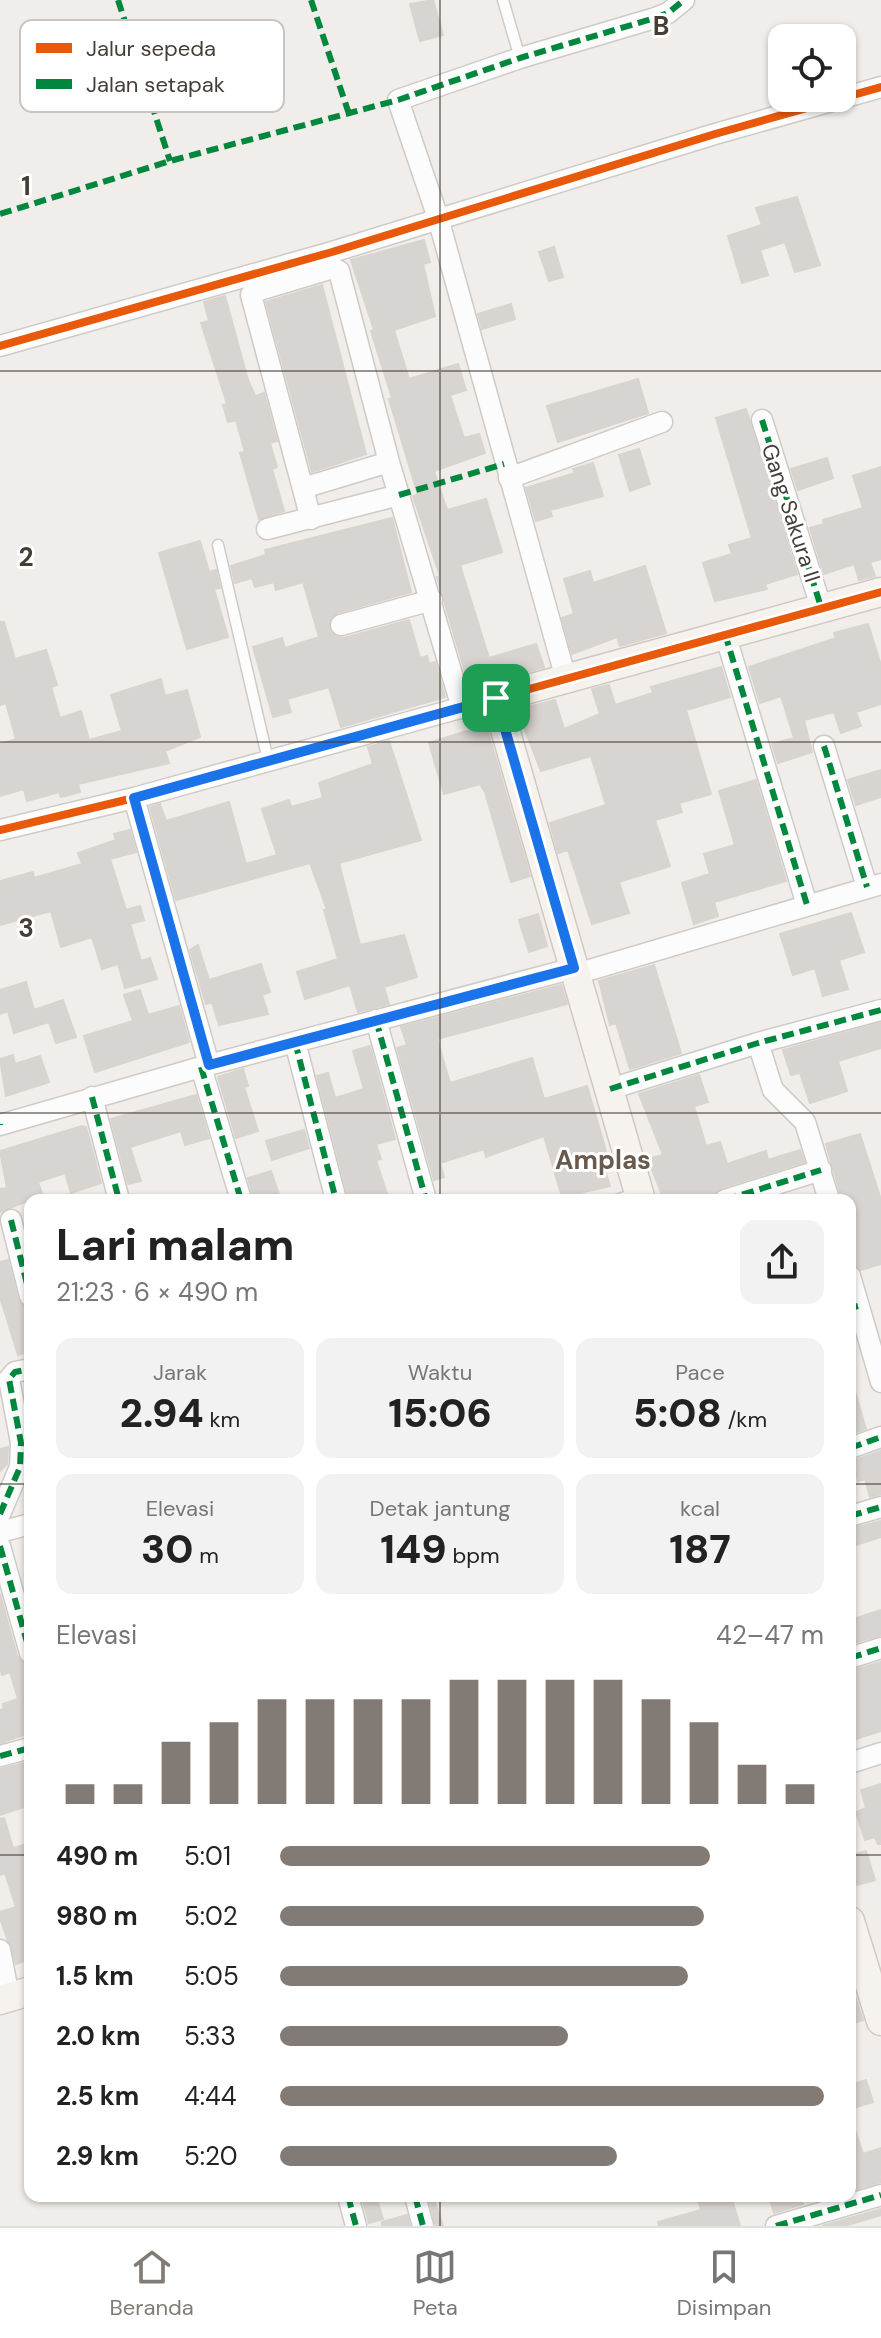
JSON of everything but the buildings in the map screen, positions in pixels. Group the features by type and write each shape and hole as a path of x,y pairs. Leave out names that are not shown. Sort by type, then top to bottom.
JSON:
{"street":[{"path":"566,679 438,218 398,100 520,58 655,18 668,13 684,0"},
{"path":"0,346 332,252 881,87"},
{"path":"311,519 251,299 253,292 333,268 339,271 389,462 462,708"},
{"name":"Gang Sakura II","path":"762,420 821,607"},
{"path":"509,478 662,422"},
{"path":"303,488 389,462"},
{"path":"267,529 399,495"},
{"path":"0,830 134,798 881,592"},
{"path":"341,625 432,600"},
{"path":"725,634 807,905"},
{"path":"496,698 610,1089 631,1194"},
{"path":"0,1124 376,1020 575,971 874,886 824,746"},
{"path":"134,798 239,1194"},
{"path":"610,1089 758,1043 881,1010"},
{"path":"376,1020 424,1194"},
{"path":"295,1042 334,1194"},
{"path":"758,1043 768,1081 779,1099 805,1122 827,1194"},
{"path":"92,1097 117,1194"},
{"path":"744,1194 821,1170"},
{"path":"11,1220 24,1272"},
{"path":"856,1313 881,1382"},
{"path":"0,1514 20,1467 21,1443 9,1379 15,1372 24,1370"},
{"path":"856,1446 881,1437"},
{"path":"856,1514 881,1507"},
{"path":"0,1532 24,1526"},
{"path":"0,1546 24,1632"},
{"path":"856,1656 881,1648"},
{"path":"0,1756 24,1750"},
{"path":"856,1761 881,1753"},
{"path":"856,1940 881,2021"},
{"path":"0,1950 13,1996"},
{"path":"776,2226 881,2195"},
{"path":"350,2202 356,2226"},
{"path":"417,2202 423,2226"}],"lane":[{"path":"503,0 520,58"},
{"path":"218,545 268,760"}],"marked path":[{"path":"118,0 124,20"},
{"path":"311,0 348,111"},
{"path":"0,214 170,161 398,100 520,58 655,18 668,13 684,0"},
{"path":"154,112 170,161"},
{"path":"762,420 821,607"},
{"path":"399,495 504,464"},
{"path":"725,634 807,905"},
{"path":"824,746 867,887"},
{"path":"134,798 209,1065"},
{"path":"610,1089 758,1043 881,1010"},
{"path":"376,1020 424,1194"},
{"path":"295,1042 334,1194"},
{"path":"201,1067 239,1194"},
{"path":"92,1097 117,1194"},
{"path":"744,1194 821,1170"},
{"path":"11,1220 24,1272"},
{"path":"0,1514 20,1467 21,1443 9,1379 15,1372 24,1370"},
{"path":"856,1446 881,1437"},
{"path":"856,1514 881,1507"},
{"path":"0,1546 24,1632"},
{"path":"856,1656 881,1648"},
{"path":"0,1756 24,1750"},
{"path":"776,2226 881,2195"},
{"path":"350,2202 356,2226"},
{"path":"417,2202 423,2226"}],"cycle path":[{"path":"0,346 332,252 715,134 881,87"},
{"path":"0,830 134,798 881,592"}],"district":[{"name":"Amplas","path":"603,1160"}],"route":[{"path":"496,698 574,968 209,1065 134,798 496,698"}]}
